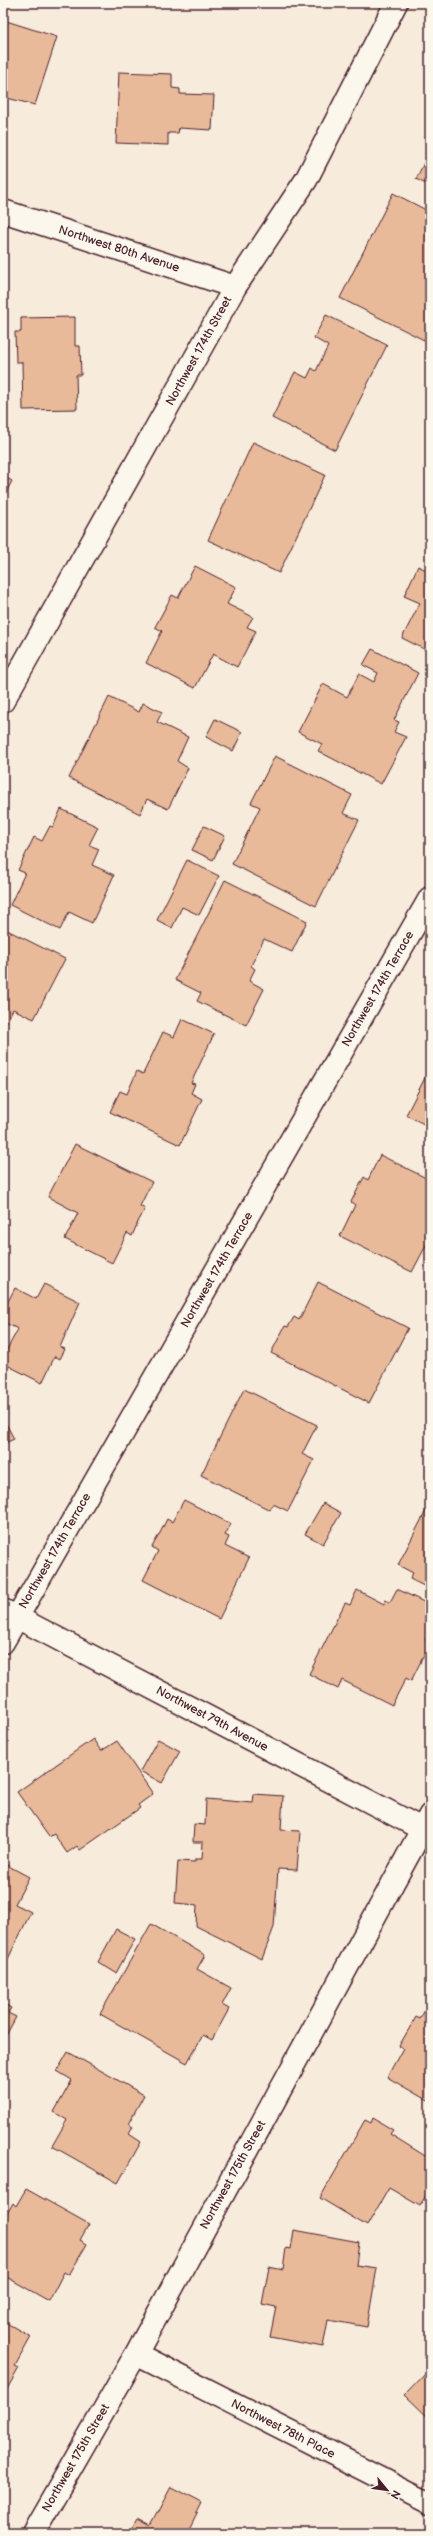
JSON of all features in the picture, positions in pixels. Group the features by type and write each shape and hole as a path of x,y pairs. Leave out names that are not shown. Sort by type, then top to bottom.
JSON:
{"street":[{"name":"Northwest 174th Street","path":"3,701 235,287 306,180 396,3"},
{"name":"Northwest 80th Avenue","path":"3,211 235,287"},
{"name":"Northwest 174th Terrace","path":"3,1642 10,1613 430,898"},
{"name":"Northwest 79th Avenue","path":"10,1613 426,1822"},
{"name":"Northwest 175th Street","path":"33,2533 136,2354 426,1822"},
{"name":"Northwest 78th Place","path":"136,2354 430,2503"}],"building":[{"path":"3,20 57,37 35,105 3,97"},
{"path":"119,72 172,74 172,88 180,89 180,94 214,95 212,130 179,128 178,133 168,133 168,145 116,143"},
{"path":"430,151 430,186 416,179"},
{"path":"393,193 430,212 430,328 424,340 340,298"},
{"path":"326,315 387,345 335,450 272,418 295,372 307,378 312,368 316,371 328,346 314,338"},
{"path":"75,317 75,346 80,346 81,375 76,375 77,409 23,410 22,362 16,362 15,332 21,332 21,318"},
{"path":"253,442 325,475 279,573 208,540"},
{"path":"3,476 12,481 3,498"},
{"path":"195,566 236,587 227,604 253,617 247,627 256,631 237,667 213,654 195,688 146,663 162,631 155,627 172,595 178,598"},
{"path":"418,566 430,572 430,652 402,638 420,603 404,596"},
{"path":"372,649 418,673 394,720 399,722 394,732 406,737 381,784 318,751 322,744 298,732 323,684 347,697 359,674 374,682 378,673 363,665"},
{"path":"109,697 139,712 143,703 162,712 157,722 188,737 177,761 188,768 168,809 147,799 140,814 69,778"},
{"path":"215,719 242,732 233,751 206,737"},
{"path":"275,756 352,795 343,813 359,820 316,906 232,864 260,807 251,803"},
{"path":"61,809 98,827 89,845 99,849 92,865 114,875 92,923 69,912 60,930 10,905 25,873 18,870 34,837 42,841 50,826 53,827"},
{"path":"204,826 225,836 213,860 192,850"},
{"path":"187,860 219,876 199,915 182,907 172,928 157,920"},
{"path":"225,880 307,921 292,952 264,939 251,966 255,969 249,981 264,989 246,1025 197,1001 201,993 175,980"},
{"path":"3,928 65,959 34,1019 13,1009 3,1029"},
{"path":"182,1019 214,1034 191,1083 195,1084 191,1093 202,1099 180,1145 110,1112 120,1091 127,1094 137,1071 143,1074 163,1032 174,1037"},
{"path":"430,1068 430,1127 406,1115"},
{"path":"75,1144 152,1182 140,1206 145,1209 132,1236 127,1233 112,1263 65,1239 78,1213 48,1197"},
{"path":"380,1155 430,1180 430,1238 412,1272 340,1236 355,1205 351,1202 364,1177 368,1180"},
{"path":"318,1282 408,1328 369,1403 271,1353 285,1326 288,1327 294,1317 299,1320"},
{"path":"44,1284 80,1302 60,1347 65,1349 60,1359 55,1356 42,1383 3,1363 3,1357 18,1329 3,1322 3,1311 15,1288 36,1299"},
{"path":"244,1389 317,1425 302,1454 314,1460 288,1511 273,1504 270,1510 201,1475"},
{"path":"3,1418 14,1439 3,1444"},
{"path":"184,1500 231,1524 225,1535 229,1537 225,1546 249,1558 219,1619 143,1580 158,1551 152,1547 167,1519 172,1522"},
{"path":"323,1503 341,1513 323,1544 305,1534"},
{"path":"430,1503 430,1589 410,1579 413,1573 398,1565"},
{"path":"397,1589 430,1605 430,1631 425,1640 430,1643 411,1681 406,1678 392,1705 342,1680 338,1689 309,1674 345,1603 350,1605 357,1590 384,1604 385,1600 390,1602"},
{"path":"93,1739 101,1751 117,1741 153,1794 138,1805 140,1808 80,1850 77,1846 67,1853 54,1834 49,1837 17,1792"},
{"path":"158,1739 180,1751 162,1783 140,1771"},
{"path":"254,1794 283,1796 281,1830 300,1831 297,1870 278,1869 274,1927 262,1959 196,1926 197,1905 175,1903 178,1861 195,1862 195,1859 202,1859 203,1842 193,1842 194,1824 205,1825 206,1799 253,1803"},
{"path":"3,1863 29,1877 15,1904 31,1912 3,1969"},
{"path":"151,1924 205,1955 197,1969 231,1988 222,2005 229,2009 212,2040 203,2035 187,2063 100,2014"},
{"path":"116,1929 135,1939 116,1973 98,1962"},
{"path":"430,2001 430,2102 387,2077 403,2048 399,2046 416,2017 420,2019"},
{"path":"3,2003 11,2008 8,2013 16,2017 3,2041"},
{"path":"68,2052 144,2095 128,2124 133,2127 129,2134 141,2142 118,2183 52,2146 67,2120 54,2112 72,2080 57,2071"},
{"path":"373,2118 393,2130 390,2134 430,2159 430,2188 420,2206 389,2188 367,2226 320,2198 365,2120 371,2123"},
{"path":"26,2189 89,2224 80,2240 87,2244 69,2275 64,2272 49,2301 3,2275 3,2221 13,2203 16,2206"},
{"path":"294,2230 359,2242 356,2265 377,2268 367,2327 328,2320 323,2347 270,2337 276,2307 262,2304 269,2267 283,2270 286,2248 291,2249"},
{"path":"3,2321 31,2337 15,2366 19,2368 3,2396"},
{"path":"430,2369 430,2419 405,2395"},
{"path":"171,2487 202,2503 187,2533 129,2533 137,2519 150,2526"}]}
